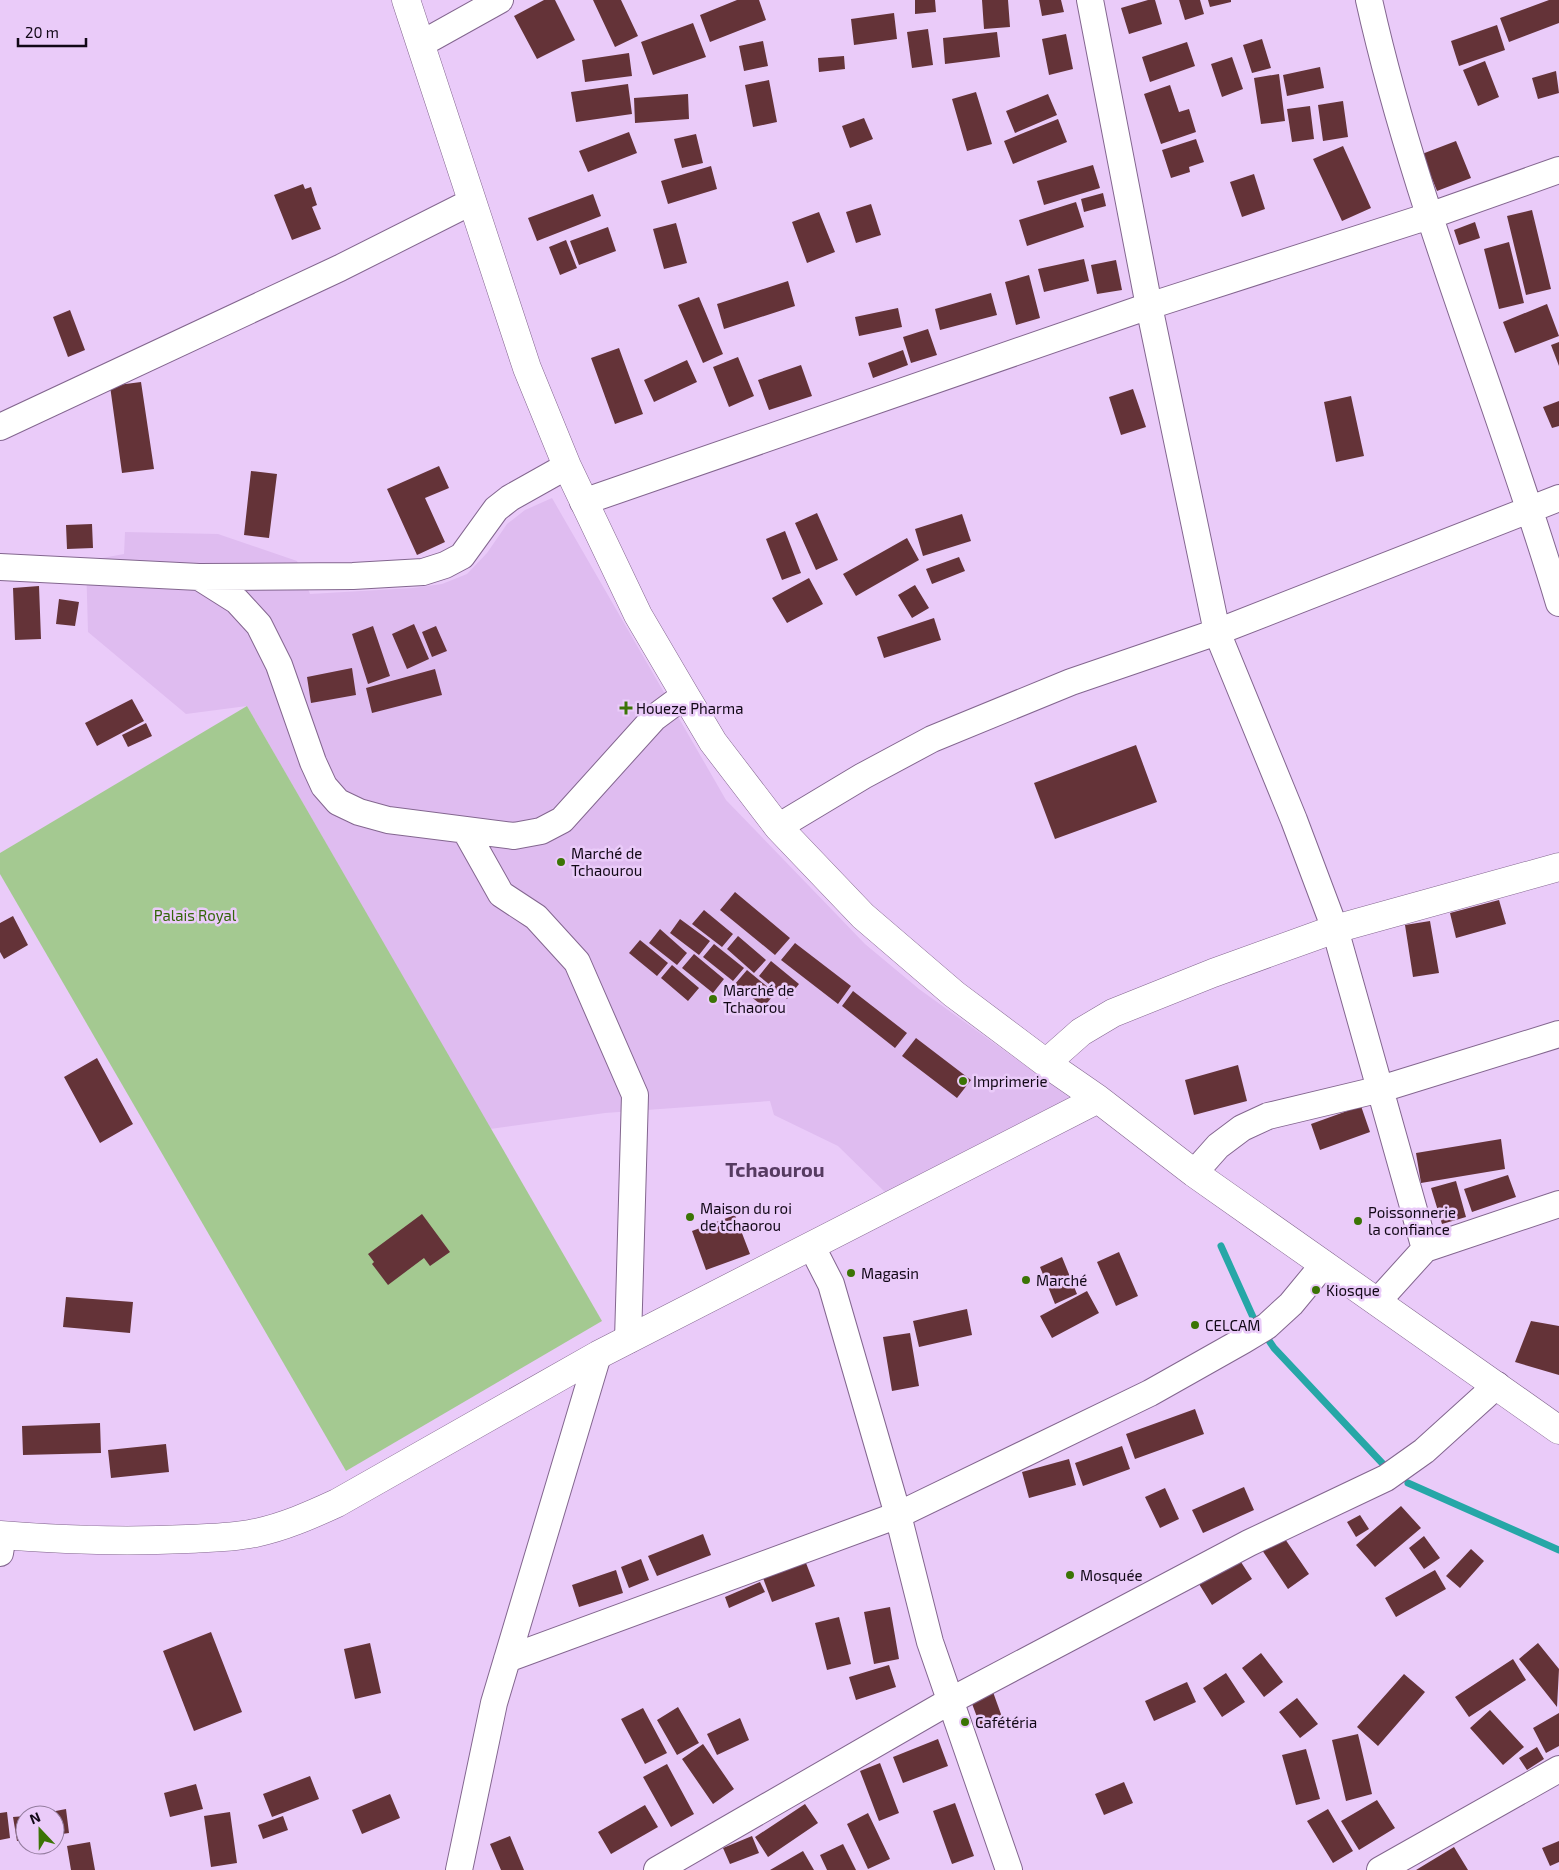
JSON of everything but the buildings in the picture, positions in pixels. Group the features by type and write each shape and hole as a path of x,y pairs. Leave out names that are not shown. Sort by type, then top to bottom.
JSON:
{"main road":[{"path":"406,0 526,368 583,502 638,615 684,695 713,742 778,827 863,916 906,955 1046,1063 1098,1099 1194,1173 1559,1430"},
{"path":"1046,1063 1081,1032 1113,1014 1213,973 1335,929 1559,866"},
{"path":"1,1541 169,1540 255,1533 296,1522 338,1503 598,1355 1098,1099"}],"street":[{"path":"421,44 500,0"},
{"path":"1090,0 1149,306 1217,632 1294,820 1335,929 1425,1249"},
{"path":"1369,0 1429,216 1531,510 1559,603"},
{"path":"583,502 1149,306 1429,216 1559,170"},
{"path":"0,427 340,268 471,202"},
{"path":"0,567 199,577 353,576 423,572 462,556 496,509 510,498 567,466"},
{"path":"778,827 863,776 932,739 1071,682 1217,632 1559,498"},
{"path":"199,577 238,601 259,625 279,664 313,762 324,786 338,802 359,812 388,820 514,836 541,831 562,820 654,718 684,695"},
{"path":"465,830 501,894 536,917 577,962 635,1095 628,1340"},
{"path":"1194,1173 1218,1146 1242,1128 1268,1116 1381,1089 1559,1034"},
{"path":"1377,1302 1425,1249 1559,1204"},
{"path":"812,1247 831,1284 898,1515 914,1585 950,1701 1009,1870"},
{"path":"507,1658 898,1515 1150,1393 1244,1340 1266,1326 1291,1304 1324,1264"},
{"path":"459,1870 494,1703 598,1355"},
{"path":"657,1870 950,1701 1249,1543 1386,1478 1424,1451 1497,1385"},
{"path":"1380,1870 1559,1769"}],"shaded area":[{"name":"Marché de Tchaourou","path":"552,498 726,800 865,944 919,989 1070,1098 888,1195 838,1146 774,1115 770,1101 605,1113 490,1129 247,706 186,714 88,632 86,561 124,554 125,532 218,534 297,561 310,594 413,588 442,584 467,574 487,553 507,524 525,510"}],"green space":[{"name":"Palais Royal","path":"247,706 602,1321 346,1471 0,874 0,853"}],"waterway":[{"path":"1221,1246 1253,1317 1274,1348 1383,1464"},
{"path":"1408,1483 1559,1550"}],"place":[{"name":"Houeze Pharma","path":"626,708"},
{"name":"Marché de Tchaourou","path":"561,862"},
{"name":"Marché de Tchaorou","path":"713,999"},
{"name":"Imprimerie","path":"963,1081"},
{"name":"Maison du roi de tchaorou","path":"690,1217"},
{"name":"Poissonnerie la confiance","path":"1358,1221"},
{"name":"Magasin","path":"851,1273"},
{"name":"Marché","path":"1026,1280"},
{"name":"Kiosque","path":"1316,1290"},
{"name":"CELCAM","path":"1195,1325"},
{"name":"Mosquée","path":"1070,1575"},
{"name":"Cafétéria","path":"965,1722"}],"district":[{"name":"Tchaourou","path":"775,1169"}]}
